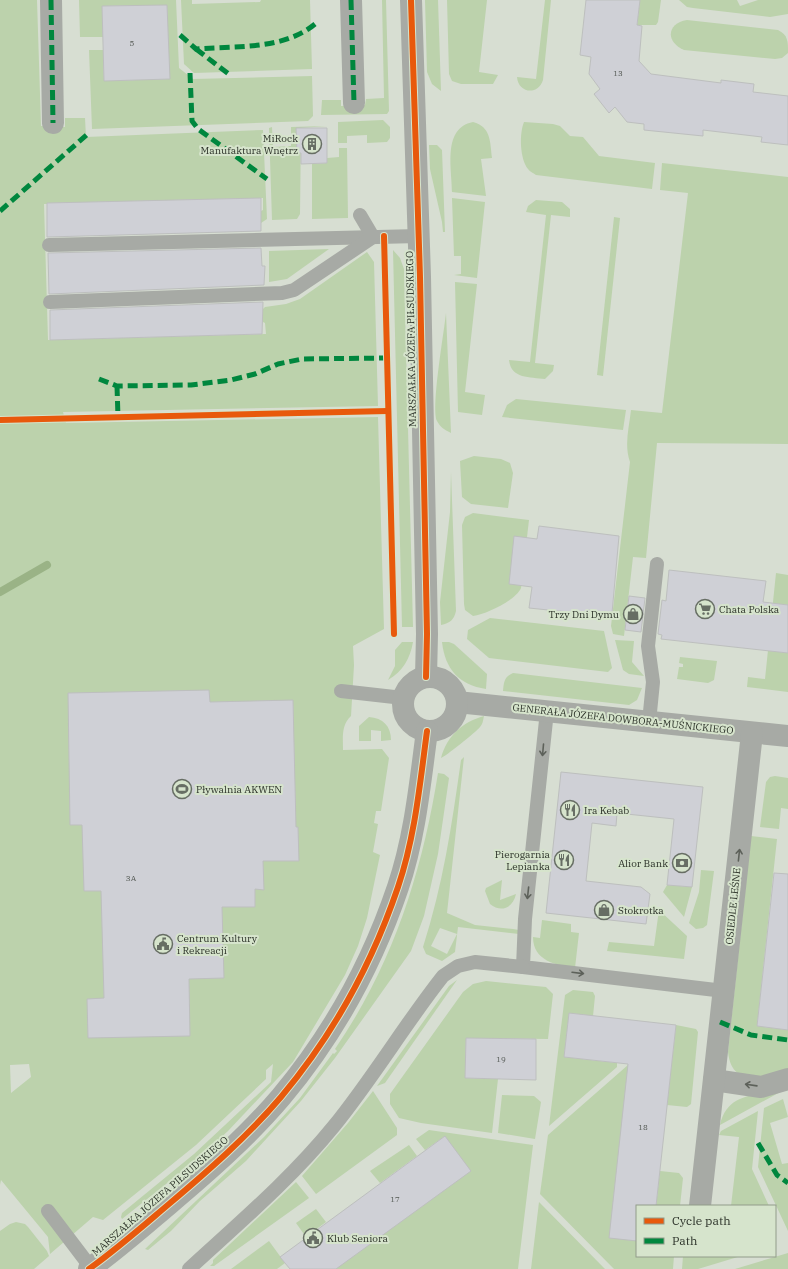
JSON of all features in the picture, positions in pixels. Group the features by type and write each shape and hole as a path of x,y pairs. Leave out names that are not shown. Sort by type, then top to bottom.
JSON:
{"street":[{"path":"50,0 53,123"},
{"path":"351,0 354,103"},
{"name":"MARSZAŁKA JÓZEFA PIŁSUDSKIEGO","path":"411,0 419,236 428,634 426,677"},
{"path":"426,677 433,677 444,681 453,690 457,702 457,709 450,722 438,731 427,731 415,728 408,722 404,715 403,698 412,684 426,677"},
{"name":"GENERAŁA JÓZEFA DOWBORA-MUŚNICKIEGO","path":"457,702 788,736"},
{"name":"MARSZAŁKA JÓZEFA PIŁSUDSKIEGO","path":"91,1269 200,1177 256,1125 304,1068 330,1032 351,996 369,959 398,886 415,816 427,731"},
{"name":"OSIEDLE LEŚNE","path":"700,1205 752,733"},
{"path":"714,1080 762,1087 788,1079"}],"lane":[{"path":"360,215 373,237"},
{"path":"49,245 419,236"},
{"path":"50,302 282,293 294,290 373,237"},
{"path":"649,722 653,682 648,646 657,564"},
{"path":"341,691 403,698"},
{"path":"523,967 525,919 547,711"},
{"path":"189,1269 294,1172 334,1127 369,1082 444,976 458,966 475,962 724,991"},
{"path":"48,1212 91,1269"}],"green space":[{"path":"0,0 37,0 41,126 65,127 65,118 85,118 86,137 263,130 267,219 261,223 263,198 44,204 48,340 266,334 265,323 263,322 263,309 265,307 286,304 300,299 367,252 374,262 378,406 63,412 66,423 378,417 384,629 353,646 354,665 351,716 344,728 343,750 382,749 389,758 381,811 376,811 374,823 378,824 373,852 380,855 367,918 358,946 345,975 293,1062 228,1131 195,1161 122,1219 122,1213 194,1154 271,1082 273,1064 266,1070 266,1079 196,1145 103,1220 93,1217 50,1254 48,1237 1,1180 0,1185","holes":["29,1064 31,1077 11,1093 10,1065"]},
{"path":"79,0 176,0 179,68 193,79 312,76 313,116 308,121 92,129 89,50 103,50 104,81 169,79 167,5 102,6 103,37 80,37"},
{"path":"181,0 192,0 192,4 260,2 261,0 310,0 312,69 194,73 184,64"},
{"path":"382,0 386,0 389,111 387,114 321,115 322,100 341,100 341,106 365,105 366,99 384,98"},
{"path":"425,0 438,0 441,91 432,84 427,72"},
{"path":"447,0 487,0 479,72 498,75 493,84 461,84 452,81 449,74"},
{"path":"545,0 551,0 543,80 537,89 528,90 521,86 517,77 536,79"},
{"path":"640,0 661,0 658,22 656,25 637,25"},
{"path":"679,0 737,0 740,6 758,0 788,0 788,14 770,17 693,8 687,7"},
{"path":"687,20 778,30 786,36 788,53 782,58 775,59 684,50 678,47 674,42 671,38 671,33 675,25"},
{"path":"383,120 390,127 390,138 387,142 367,143 367,135 347,136 347,143 338,143 338,122"},
{"path":"473,122 483,127 490,140 492,158 481,159 486,196 452,192 450,161 453,141 457,132 463,126"},
{"path":"524,122 553,124 560,126 570,136 583,137 599,156 655,163 652,189 536,175 528,169 523,159 521,133"},
{"path":"327,126 301,128 300,214 297,219 272,220 269,128 272,127 273,147 291,146 291,127"},
{"path":"429,145 437,145 442,150 445,232 443,232 430,169"},
{"path":"339,148 347,148 348,218 312,219 312,164 327,163 327,158 339,157"},
{"path":"662,163 788,177 788,444 657,443 646,558 633,557 624,636 613,634 611,626 630,462 627,449 628,430 631,410 662,413 688,193 660,190"},
{"path":"452,198 485,202 477,278 454,275 461,274 461,256 454,256"},
{"path":"536,200 562,202 570,209 570,217 551,215 535,363 554,365 553,371 545,379 517,374 513,371 509,360 530,362 546,215 526,212 528,206"},
{"path":"614,217 620,218 603,376 597,375"},
{"path":"329,249 287,279 269,282 269,251"},
{"path":"393,250 400,258 404,269 413,627 402,627"},
{"path":"455,282 477,284 465,392 485,395 482,415 458,412"},
{"path":"446,313 451,433 437,421 436,413 438,369"},
{"path":"516,399 626,410 623,430 502,417 507,405"},
{"path":"474,456 501,459 510,463 513,473 508,508 471,504 462,497 460,461"},
{"path":"451,472 456,611 451,621 441,625 440,602 450,512"},
{"path":"473,513 529,520 521,588 518,593 507,602 479,615 473,616 465,610 464,604 462,525 465,517"},
{"path":"776,573 788,575 788,605 779,604 773,651 788,653 788,692 747,687 748,677 765,679"},
{"path":"490,618 604,631 612,668 608,672 489,658 467,639 468,630"},
{"path":"615,640 634,641 632,662 644,676 629,674 623,670"},
{"path":"402,642 413,642 410,654 402,669 388,680 395,666 395,650"},
{"path":"442,642 454,644 487,674 486,689 468,684 455,674 446,660"},
{"path":"680,657 717,661 714,680 708,683 677,679 679,667 683,667 683,664 679,663"},
{"path":"513,673 642,688 637,700 629,705 503,691 505,680"},
{"path":"484,716 482,725 477,730 441,758 447,743 456,731 469,722"},
{"path":"369,717 382,721 388,727 391,740 381,741 381,731 371,730 371,741 359,741 359,726"},
{"path":"464,757 447,913 475,925 519,930 519,934 458,927 455,952 442,961 426,954 423,947 441,877 461,760","holes":["440,928 457,934 447,954 431,946"]},
{"path":"438,773 444,774 449,778 438,854 424,916 411,951 335,1058 301,1101 246,1161 200,1201 171,1231 148,1250 145,1249 264,1137 300,1098 333,1053 334,1054 337,1051 335,1049 373,984 389,951 402,917 414,882 423,846"},
{"path":"775,776 788,778 788,809 781,808 779,829 760,827 766,782 770,777"},
{"path":"751,836 777,839 757,1026 788,1030 788,1072 759,1078 742,1076 736,1071 731,1063 728,1052"},
{"path":"701,870 714,871 707,925 703,928 696,929 689,923 699,892"},
{"path":"502,880 500,900 516,894 509,906 506,908 498,908 490,904 485,891 486,888"},
{"path":"667,885 692,887 684,917 663,892"},
{"path":"659,910 687,936 684,959 607,951 609,942 654,946"},
{"path":"542,920 571,924 571,932 579,933 575,968 553,963 541,957 537,952 533,937 540,938"},
{"path":"457,980 385,1083 377,1086 449,986"},
{"path":"486,981 546,987 553,994 548,1039 466,1038 465,1078 498,1079 492,1133 421,1123 399,1118 390,1104 390,1094 463,992 473,984"},
{"path":"573,990 593,992 595,996 593,1016 569,1014 564,1057 617,1063 617,1067 549,1126 565,995"},
{"path":"676,1025 696,1029 698,1032 691,1104 687,1107 667,1105"},
{"path":"628,1065 636,1257 674,1257 673,1269 614,1269 540,1194 548,1135"},
{"path":"373,1091 397,1128 397,1135 316,1194 302,1176 348,1123"},
{"path":"782,1091 720,1125 729,1107 736,1101 752,1095"},
{"path":"502,1095 534,1096 541,1102 535,1139 498,1133"},
{"path":"783,1099 788,1117 770,1123 782,1164 788,1163 788,1231 758,1167 764,1108"},
{"path":"758,1111 752,1169 769,1205 731,1205 739,1137 719,1135 721,1131"},
{"path":"429,1130 533,1145 518,1269 336,1269 445,1136 425,1150 416,1139"},
{"path":"409,1145 417,1156 380,1183 370,1171"},
{"path":"660,1171 679,1173 683,1178 680,1205 656,1205"},
{"path":"296,1182 309,1198 214,1266 210,1266 213,1263 213,1260"},
{"path":"539,1202 605,1269 531,1269"},
{"path":"316,1209 326,1222 306,1237 296,1223"},
{"path":"16,1222 25,1224 28,1227 47,1251 49,1256 34,1269 0,1269 0,1231"},
{"path":"269,1241 285,1263 277,1269 231,1269"},
{"path":"788,1253 788,1269 735,1269 776,1257"},
{"path":"683,1257 738,1257 698,1269 682,1269"}],"building":[{"path":"586,0 640,0 637,25 642,26 639,61 651,74 721,83 721,80 754,84 753,92 788,96 788,145 761,142 762,137 703,130 703,136 644,130 644,124 627,122 615,107 609,113 594,94 600,89 589,74 591,57 580,55"},
{"path":"167,5 170,79 104,81 102,6"},
{"name":"MiRock Manufaktura Wnętrz","path":"296,128 327,128 327,163 301,164 301,153 297,153"},
{"path":"261,198 261,231 47,237 47,203"},
{"path":"261,248 262,266 265,266 264,285 49,294 48,253"},
{"path":"263,302 262,334 50,340 50,310"},
{"path":"539,526 619,536 612,613 588,610 587,614 529,608 532,587 509,584 514,536 537,539"},
{"name":"Chata Polska","path":"669,570 766,581 763,602 788,605 788,653 661,639 662,635 658,634 662,600 666,601"},
{"name":"Trzy Dni Dymu","path":"629,596 645,598 641,632 625,630"},
{"path":"209,690 210,702 293,700 296,827 298,827 299,861 263,861 264,890 255,889 255,907 222,907 224,978 189,979 190,1036 88,1038 87,999 104,998 101,891 84,891 82,825 70,825 68,693"},
{"path":"561,772 703,787 692,887 667,885 674,819 617,813 616,826 592,823 586,881 641,887 650,894 646,924 546,913"},
{"path":"774,873 788,874 788,1030 757,1026"},
{"path":"569,1013 676,1025 656,1205 636,1205 636,1241 609,1238 628,1064 564,1057"},
{"path":"466,1038 536,1039 536,1080 465,1078"},
{"path":"445,1136 471,1171 336,1269 290,1269 280,1257"}],"waterway":[{"path":"0,592 47,565"}],"marked path":[{"path":"51,0 53,123"},
{"path":"351,0 354,103"},
{"path":"180,35 196,49 243,47 274,43 303,32 315,24"},
{"path":"196,49 230,75"},
{"path":"190,73 192,121 198,129 267,179"},
{"path":"0,211 90,132"},
{"path":"99,379 117,386 191,385 231,380 255,374 278,364 302,359 387,358"},
{"path":"117,386 118,417"},
{"path":"720,1022 751,1035 788,1040"},
{"path":"758,1143 777,1175 788,1183"}],"cycle path":[{"path":"411,0 420,277 427,634 426,677"},
{"path":"384,236 394,634"},
{"path":"0,420 388,411"},
{"path":"89,1269 184,1192 241,1139 281,1097 318,1049 334,1024 376,944 398,887 413,829 427,731"}],"place":[{"name":"MiRock Manufaktura Wnętrz","path":"312,144"},
{"name":"Chata Polska","path":"705,609"},
{"name":"Trzy Dni Dymu","path":"633,614"},
{"name":"Pływalnia AKWEN","path":"182,789"},
{"name":"Ira Kebab","path":"570,810"},
{"name":"Pierogarnia Lepianka","path":"564,860"},
{"name":"Alior Bank","path":"682,863"},
{"name":"Stokrotka","path":"604,910"},
{"name":"Centrum Kultury i Rekreacji","path":"163,944"},
{"name":"Klub Seniora","path":"313,1238"}]}
